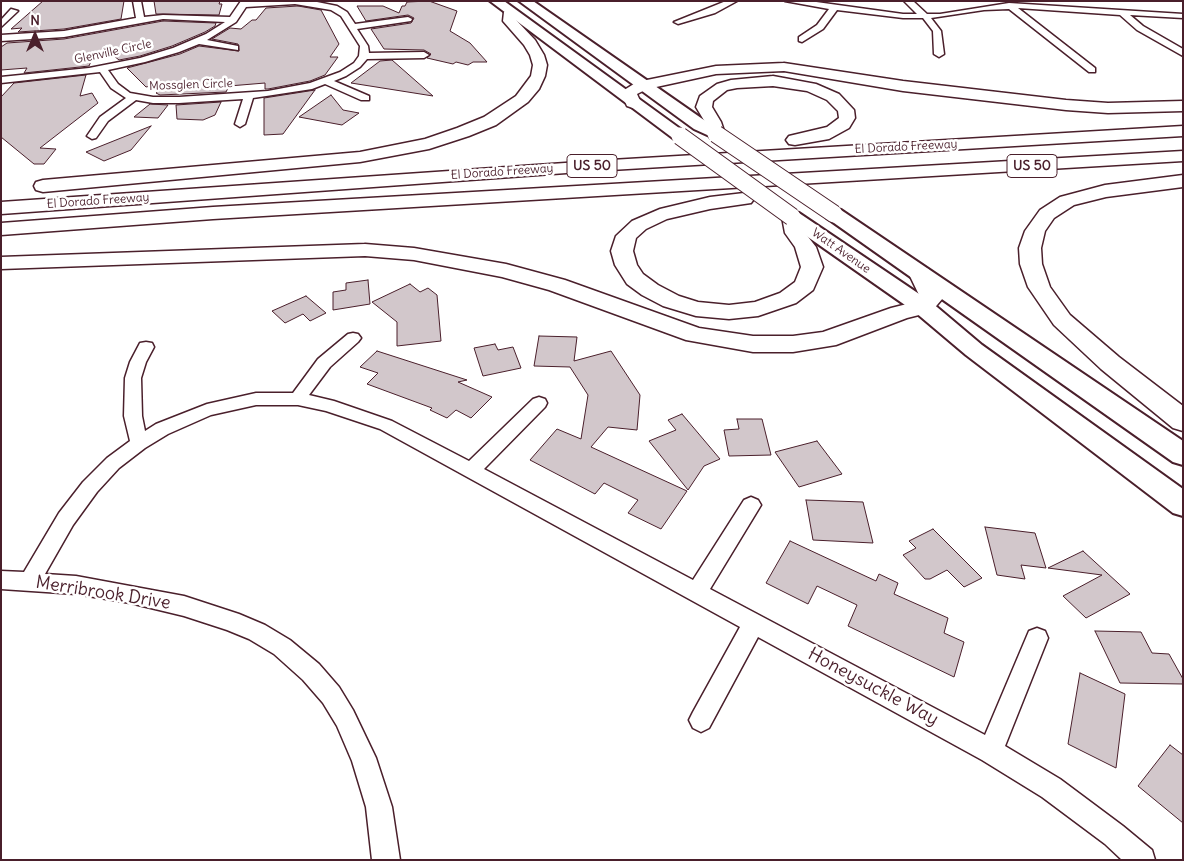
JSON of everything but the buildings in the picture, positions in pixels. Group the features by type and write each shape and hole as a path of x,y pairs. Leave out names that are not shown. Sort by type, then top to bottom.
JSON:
{"highway":[{"path":"30,187 360,157 429,144 463,132 490,121 522,100 538,76 540,65 537,55 530,43 510,22 510,12"},
{"path":"633,103 629,92 642,85 689,75 739,68 784,67 903,86 1057,104 1108,108 1183,106"},
{"path":"594,166 640,155 804,139 833,131 843,124 847,118 846,110 840,102 811,87 760,80 736,83 717,90 706,99 704,107 716,134"},
{"name":"El Dorado Freeway","path":"1,208 594,166 1183,130"},
{"name":"El Dorado Freeway","path":"1,229 213,213 1183,156"},
{"path":"792,217 795,233 805,247 812,267 805,285 788,298 758,309 729,312 696,309 672,301 650,290 635,279 626,265 622,252 626,236 639,225 660,215 710,204 840,188 1183,162"},
{"path":"1183,182 1105,191 1067,201 1048,214 1035,231 1030,256 1039,288 1062,320 1110,364 1183,421"},
{"path":"1,263 365,250 414,254 506,271 557,286 696,335 753,344 793,344 827,339 900,313 923,307 932,298 920,274"}],"main road":[{"name":"Watt Avenue","path":"496,1 633,103 792,217 923,307 974,350 1183,505"},
{"name":"Watt Avenue","path":"525,1 700,126 716,134 834,214 1183,455"}],"street":[{"path":"137,1 140,20"},
{"path":"325,5 337,1"},
{"path":"678,22 712,12 733,1"},
{"path":"789,1 888,15 946,16 1008,4 1183,16"},
{"path":"908,1 925,16 937,31 939,54"},
{"path":"244,3 295,2 325,5 340,11 364,46 364,56 424,55"},
{"name":"Glenville Circle","path":"2,80 58,76 103,69 160,55 199,41 220,30 233,20 244,3"},
{"path":"1008,4 1092,70"},
{"path":"802,39 820,27 834,8"},
{"path":"1,25 14,11"},
{"path":"1123,13 1140,28 1183,53"},
{"path":"1,38 64,34 140,20 185,17 233,20"},
{"path":"352,27 408,19"},
{"path":"199,41 235,48"},
{"name":"Mossglen Circle","path":"103,69 119,91 133,97 162,100 249,95 295,90 326,81 353,68 364,56"},
{"path":"326,81 365,98"},
{"name":"Mossglen Circle","path":"240,124 249,95"},
{"name":"Mossglen Circle","path":"92,136 104,119 133,97"},
{"path":"298,399 324,362 353,338"},
{"path":"139,443 133,416 133,378 138,362 146,347"},
{"name":"Honeysuckle Way","path":"30,582 66,519 90,487 113,464 139,443 162,429 207,410 256,399 298,399 355,413 386,425 472,470 991,751 1051,788 1114,835 1142,860"},
{"path":"472,470 539,403"},
{"path":"697,592 751,506"},
{"name":"Merribrook Drive","path":"1,580 76,585 184,606 231,621 257,632 282,647 311,672 331,696 345,718 364,758 379,807 386,860"},
{"path":"701,720 754,623"},
{"path":"991,751 1037,638"}]}
